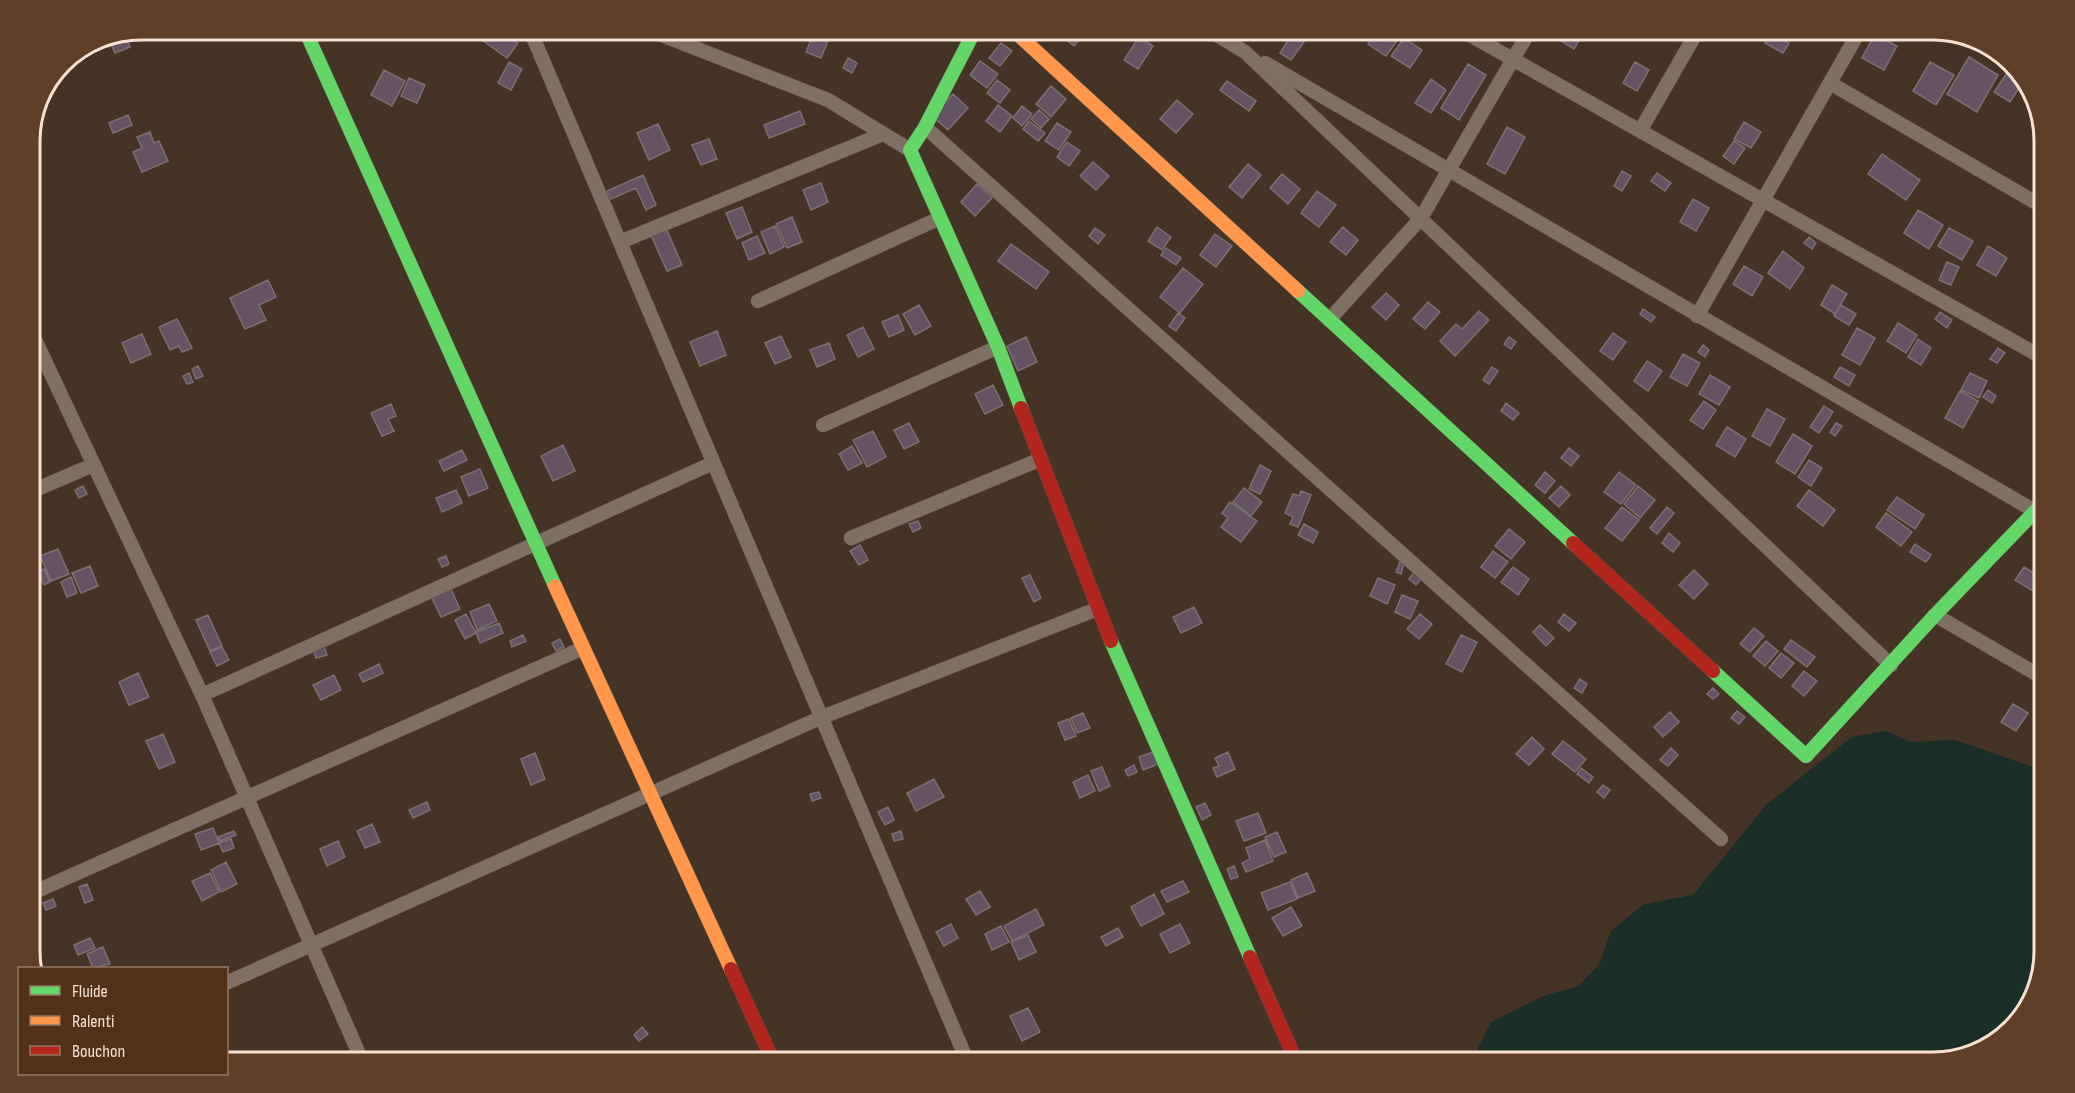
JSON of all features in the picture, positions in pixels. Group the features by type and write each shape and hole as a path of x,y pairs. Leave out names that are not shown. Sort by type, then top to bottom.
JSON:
{"street":[{"path":"310,40 583,648 769,1052"},
{"path":"534,40 963,1052"},
{"path":"675,40 828,100 910,150 998,347 1097,609 1292,1052"},
{"path":"910,150 925,127 970,40"},
{"path":"1024,40 1806,756 1892,665 1935,615 2034,520"},
{"path":"1225,40 2034,511"},
{"path":"1479,40 2034,353"},
{"path":"1329,320 1421,218 1524,40"},
{"path":"1640,131 1692,40"},
{"path":"1697,316 1854,40"},
{"path":"1245,52 1892,665"},
{"path":"1830,83 2034,202"},
{"path":"925,127 1721,839"},
{"path":"621,242 884,134"},
{"path":"759,301 940,218"},
{"path":"823,424 998,347"},
{"path":"41,353 202,694 245,798 358,1052"},
{"path":"851,538 1041,459"},
{"path":"202,694 713,463"},
{"path":"41,487 93,465"},
{"path":"228,982 820,718 1097,609"},
{"path":"1935,615 2034,673"},
{"path":"41,889 583,648"}],"water":[{"path":"1886,731 1911,742 1955,740 2034,767 2034,965 2024,996 2017,1008 2000,1027 1978,1042 1947,1052 1476,1052 1491,1022 1544,996 1578,986 1599,965 1611,931 1644,904 1693,895 1766,805 1852,737"}],"building":[{"path":"482,40 514,40 518,43 507,58"},
{"path":"811,40 828,40 821,58 806,52"},
{"path":"1066,40 1079,40 1074,46"},
{"path":"1137,40 1144,40 1153,46 1138,69 1124,60"},
{"path":"1288,40 1304,42 1291,60 1280,53"},
{"path":"1371,40 1396,42 1386,56 1368,44"},
{"path":"1403,40 1407,40 1422,50 1410,68 1391,56"},
{"path":"1560,40 1580,40 1574,49"},
{"path":"1767,40 1784,40 1789,43 1783,53 1765,43"},
{"path":"1872,40 1886,40 1897,46 1884,70 1862,58"},
{"path":"128,41 130,47 115,53 112,45"},
{"path":"1001,43 1012,51 1000,66 989,58"},
{"path":"1969,57 1998,75 1977,112 1947,94"},
{"path":"848,58 857,63 852,73 843,68"},
{"path":"980,61 998,74 987,88 970,75"},
{"path":"509,62 522,69 511,90 498,83"},
{"path":"1635,62 1649,70 1637,91 1623,83"},
{"path":"1930,62 1954,75 1936,105 1913,91"},
{"path":"1468,64 1486,75 1459,120 1441,108"},
{"path":"384,70 405,81 392,106 371,95"},
{"path":"2007,73 2019,88 2010,102 1994,92"},
{"path":"409,78 425,85 417,103 401,96"},
{"path":"1431,79 1446,90 1431,113 1415,103"},
{"path":"997,80 1010,90 1000,103 987,93"},
{"path":"1227,81 1256,101 1249,111 1220,90"},
{"path":"1051,86 1066,99 1051,117 1036,104"},
{"path":"953,94 968,108 948,130 932,116"},
{"path":"1177,100 1193,114 1176,133 1160,119"},
{"path":"998,105 1012,116 1000,132 986,121"},
{"path":"1022,106 1032,114 1022,126 1013,118"},
{"path":"1039,110 1049,119 1041,128 1031,119"},
{"path":"800,111 805,124 769,138 764,125"},
{"path":"128,115 132,125 113,133 109,123"},
{"path":"1029,121 1045,133 1038,141 1023,129"},
{"path":"1744,122 1761,132 1751,148 1734,139"},
{"path":"1057,123 1071,132 1059,150 1045,141"},
{"path":"658,124 670,150 649,160 637,133"},
{"path":"1507,127 1525,137 1505,174 1487,164"},
{"path":"150,132 154,143 159,141 168,161 142,172 133,152 142,148 137,137"},
{"path":"709,139 717,159 701,165 692,145"},
{"path":"1734,141 1745,148 1734,164 1723,156"},
{"path":"1067,142 1080,151 1069,166 1057,157"},
{"path":"1882,154 1920,180 1906,200 1868,174"},
{"path":"1093,162 1109,176 1096,190 1080,176"},
{"path":"1248,164 1261,175 1242,198 1229,187"},
{"path":"1622,171 1631,176 1622,191 1614,186"},
{"path":"1657,173 1671,183 1665,191 1651,181"},
{"path":"1282,174 1300,189 1288,204 1270,188"},
{"path":"643,175 656,205 646,210 636,188 611,199 607,191"},
{"path":"821,183 828,202 811,210 803,190"},
{"path":"977,184 992,198 975,216 961,202"},
{"path":"1317,191 1336,205 1319,227 1301,213"},
{"path":"1693,199 1709,208 1696,231 1680,222"},
{"path":"742,207 752,232 737,239 726,213"},
{"path":"1918,210 1943,225 1929,249 1904,233"},
{"path":"792,217 802,242 787,248 776,224"},
{"path":"775,226 784,247 770,254 761,232"},
{"path":"1157,227 1171,237 1162,250 1148,241"},
{"path":"1343,227 1358,240 1346,255 1330,242"},
{"path":"666,228 682,265 667,271 651,235"},
{"path":"1095,228 1105,235 1098,244 1089,236"},
{"path":"1949,228 1973,241 1962,260 1938,246"},
{"path":"1215,234 1232,246 1216,267 1200,255"},
{"path":"757,236 765,253 749,260 742,243"},
{"path":"1809,237 1816,243 1812,249 1804,243"},
{"path":"1011,244 1049,272 1036,289 998,261"},
{"path":"1988,246 2007,258 1996,276 1977,265"},
{"path":"1166,248 1181,258 1176,265 1161,255"},
{"path":"1783,251 1804,268 1790,289 1768,273"},
{"path":"1947,262 1959,267 1951,285 1939,280"},
{"path":"1744,266 1763,277 1752,296 1733,284"},
{"path":"1183,268 1203,284 1180,313 1160,297"},
{"path":"268,280 276,297 259,305 266,320 245,329 230,298"},
{"path":"1832,285 1847,294 1835,314 1821,305"},
{"path":"1386,293 1399,305 1386,320 1372,307"},
{"path":"1428,302 1440,312 1425,329 1413,319"},
{"path":"919,305 931,326 915,335 903,314"},
{"path":"1841,305 1856,314 1849,325 1834,316"},
{"path":"1643,309 1655,317 1651,322 1640,314"},
{"path":"1479,311 1489,320 1455,356 1440,341 1456,324 1462,329"},
{"path":"1940,312 1952,320 1947,328 1935,319"},
{"path":"1178,313 1185,318 1176,331 1169,326"},
{"path":"898,315 904,330 889,337 882,322"},
{"path":"177,319 192,348 182,352 179,346 170,350 159,327"},
{"path":"1898,323 1917,335 1906,353 1887,341"},
{"path":"863,327 874,349 858,357 847,335"},
{"path":"1857,328 1875,338 1860,365 1842,355"},
{"path":"717,331 726,355 700,366 690,342"},
{"path":"1613,333 1626,342 1613,360 1600,351"},
{"path":"142,334 151,354 131,363 122,343"},
{"path":"781,336 791,357 775,364 765,343"},
{"path":"1026,337 1037,362 1018,371 1007,346"},
{"path":"1509,337 1516,342 1511,349 1504,344"},
{"path":"1918,339 1931,348 1921,365 1908,357"},
{"path":"829,343 835,359 817,367 810,350"},
{"path":"1703,345 1709,350 1705,357 1698,352"},
{"path":"1998,348 2005,353 1997,363 1990,359"},
{"path":"1683,354 1700,363 1687,386 1670,377"},
{"path":"1647,361 1662,371 1648,391 1634,381"},
{"path":"198,366 203,376 196,379 192,369"},
{"path":"1492,367 1498,371 1489,384 1483,380"},
{"path":"1840,367 1855,375 1849,386 1834,377"},
{"path":"189,373 193,382 187,384 183,376"},
{"path":"1970,373 1987,381 1979,398 1961,390"},
{"path":"1710,375 1730,387 1719,405 1699,394"},
{"path":"993,385 1003,405 985,414 975,394"},
{"path":"1988,390 1996,396 1992,403 1983,397"},
{"path":"1960,391 1978,401 1963,428 1945,418"},
{"path":"1704,401 1716,410 1703,429 1690,420"},
{"path":"1506,403 1519,413 1513,420 1501,411"},
{"path":"391,404 396,416 388,419 394,431 382,436 371,413"},
{"path":"1824,406 1833,412 1819,433 1810,427"},
{"path":"1767,409 1785,419 1770,446 1752,436"},
{"path":"909,423 919,442 904,449 894,430"},
{"path":"1836,423 1842,426 1835,436 1830,432"},
{"path":"1727,427 1746,439 1735,457 1716,445"},
{"path":"873,431 886,457 867,467 853,440"},
{"path":"1793,434 1812,446 1795,474 1776,462"},
{"path":"563,445 575,471 553,481 541,456"},
{"path":"852,446 862,463 848,470 839,454"},
{"path":"1569,448 1579,456 1571,466 1561,458"},
{"path":"462,450 467,460 444,471 439,461"},
{"path":"1809,460 1822,468 1811,486 1798,477"},
{"path":"1260,465 1271,471 1260,494 1249,489"},
{"path":"480,469 488,488 469,496 461,477"},
{"path":"1545,472 1555,481 1545,493 1535,485"},
{"path":"1619,472 1636,485 1621,504 1604,492"},
{"path":"83,486 87,494 79,498 75,490"},
{"path":"1561,486 1570,495 1559,507 1549,498"},
{"path":"1638,486 1655,500 1640,518 1624,504"},
{"path":"1244,488 1262,502 1251,516 1233,502"},
{"path":"456,490 462,503 442,512 436,498"},
{"path":"1809,490 1835,510 1823,526 1797,506"},
{"path":"1301,491 1311,495 1298,527 1290,524 1293,517 1285,513 1293,494 1299,496"},
{"path":"1897,497 1924,515 1915,529 1887,510"},
{"path":"1230,502 1257,521 1241,542 1221,527 1228,518 1222,513"},
{"path":"1622,507 1639,520 1622,541 1605,528"},
{"path":"1667,507 1674,513 1657,534 1650,528"},
{"path":"1886,513 1912,532 1901,546 1876,527"},
{"path":"918,521 921,528 913,532 909,524"},
{"path":"1304,524 1318,532 1313,543 1298,535"},
{"path":"1509,529 1525,542 1511,559 1495,546"},
{"path":"1669,533 1680,543 1673,552 1662,543"},
{"path":"1915,544 1931,555 1926,562 1910,552"},
{"path":"860,545 868,560 859,565 850,551"},
{"path":"58,549 69,574 51,581 41,556"},
{"path":"1493,551 1508,562 1495,578 1481,567"},
{"path":"446,556 449,564 442,567 438,559"},
{"path":"1400,562 1404,563 1401,574 1396,572"},
{"path":"90,566 98,586 81,593 72,573"},
{"path":"1513,567 1529,579 1518,595 1501,582"},
{"path":"2024,567 2034,573 2034,589 2033,591 2015,580"},
{"path":"44,569 50,582 44,585 41,578 41,570"},
{"path":"1416,570 1423,576 1416,585 1409,579"},
{"path":"1694,570 1708,584 1694,599 1679,585"},
{"path":"1030,575 1041,598 1034,602 1022,578"},
{"path":"71,577 77,593 67,597 61,582"},
{"path":"1378,578 1395,585 1387,604 1370,596"},
{"path":"451,589 460,609 441,617 432,598"},
{"path":"1402,595 1418,601 1410,619 1395,612"},
{"path":"489,604 497,621 477,630 470,612"},
{"path":"1194,607 1202,623 1181,633 1173,617"},
{"path":"466,614 476,633 465,639 455,620"},
{"path":"1420,614 1432,624 1419,639 1407,629"},
{"path":"1564,614 1576,623 1569,631 1558,622"},
{"path":"208,615 222,646 210,651 196,620"},
{"path":"499,623 503,633 480,643 476,632"},
{"path":"1540,625 1554,638 1546,646 1533,632"},
{"path":"1754,628 1764,636 1750,652 1740,644"},
{"path":"523,635 526,641 512,647 510,641"},
{"path":"1461,635 1477,642 1462,672 1446,664"},
{"path":"560,639 564,647 556,651 552,643"},
{"path":"1791,640 1815,657 1807,667 1784,649"},
{"path":"1766,641 1778,651 1765,666 1753,656"},
{"path":"324,646 327,655 316,658 313,650"},
{"path":"222,647 229,660 217,666 210,652"},
{"path":"1781,653 1794,663 1781,678 1769,668"},
{"path":"379,664 383,673 363,682 359,674"},
{"path":"1804,671 1817,681 1804,696 1792,686"},
{"path":"138,673 149,697 129,705 119,682"},
{"path":"334,675 341,690 321,700 313,685"},
{"path":"1580,679 1587,684 1582,693 1574,688"},
{"path":"1713,688 1719,694 1713,699 1707,694"},
{"path":"2013,704 2028,713 2016,731 2001,722"},
{"path":"1737,711 1745,717 1739,724 1731,718"},
{"path":"1670,712 1679,722 1663,737 1654,727"},
{"path":"1083,713 1090,728 1077,733 1071,718"},
{"path":"1069,719 1076,736 1065,740 1058,723"},
{"path":"163,734 175,762 159,769 146,741"},
{"path":"1532,737 1544,749 1529,765 1516,754"},
{"path":"1563,741 1586,759 1575,772 1552,754"},
{"path":"1671,748 1678,755 1668,766 1660,760"},
{"path":"1153,752 1158,764 1143,770 1139,757"},
{"path":"1228,752 1235,769 1217,777 1213,768 1219,766 1215,758"},
{"path":"535,753 545,779 531,785 521,759"},
{"path":"1134,765 1137,772 1128,776 1125,770"},
{"path":"1102,767 1110,786 1099,791 1091,771"},
{"path":"1581,768 1593,777 1589,783 1577,774"},
{"path":"1088,775 1095,791 1080,798 1073,782"},
{"path":"934,779 944,797 916,811 907,793"},
{"path":"1603,785 1610,790 1604,798 1597,792"},
{"path":"819,792 821,798 812,801 810,794"},
{"path":"427,802 430,810 413,818 409,810"},
{"path":"1205,803 1211,815 1202,820 1196,807"},
{"path":"888,807 894,820 885,825 878,812"},
{"path":"1258,813 1266,833 1244,841 1236,821"},
{"path":"372,824 380,842 365,848 357,831"},
{"path":"213,828 219,843 201,850 195,834"},
{"path":"234,831 236,835 220,841 218,837"},
{"path":"901,831 903,839 894,841 892,834"},
{"path":"1277,832 1286,852 1274,857 1265,837"},
{"path":"231,839 234,848 223,852 219,843"},
{"path":"1265,840 1273,861 1246,872 1242,863 1250,859 1246,848"},
{"path":"338,841 345,857 327,866 320,849"},
{"path":"226,862 237,884 221,892 211,870"},
{"path":"1234,866 1238,877 1231,879 1227,869"},
{"path":"210,873 219,892 202,901 192,881"},
{"path":"1307,873 1315,891 1298,898 1291,880"},
{"path":"1183,881 1189,892 1167,902 1161,891"},
{"path":"1290,882 1297,899 1268,910 1261,893"},
{"path":"87,884 93,900 85,903 79,887"},
{"path":"980,891 990,907 976,915 966,899"},
{"path":"1154,894 1164,914 1141,926 1131,907"},
{"path":"53,899 56,906 46,910 43,903"},
{"path":"1291,907 1302,926 1283,936 1272,918"},
{"path":"1036,909 1044,925 1012,941 1004,926"},
{"path":"951,924 958,938 944,946 936,932"},
{"path":"1180,924 1190,943 1170,953 1160,934"},
{"path":"1001,926 1009,942 992,950 985,934"},
{"path":"1118,928 1123,937 1106,946 1101,937"},
{"path":"1028,935 1036,952 1019,960 1011,942"},
{"path":"90,938 95,948 78,955 74,945"},
{"path":"103,947 110,964 93,967 87,954"},
{"path":"1028,1008 1040,1032 1022,1041 1010,1016"},
{"path":"642,1027 648,1034 639,1041 634,1035"}],"traffic: fast":[{"path":"309,40 555,586"},
{"path":"970,40 925,127 910,150 998,347 1021,408"},
{"path":"1298,291 1573,543"},
{"path":"1713,671 1806,756 1935,615 2034,512"},
{"path":"1111,641 1250,957"}],"traffic: slow":[{"path":"1024,40 1298,291"},
{"path":"555,586 731,969"}],"traffic: jam":[{"path":"1021,408 1111,641"},
{"path":"1573,543 1713,671"},
{"path":"1250,957 1292,1052"},
{"path":"731,969 769,1052"}]}
